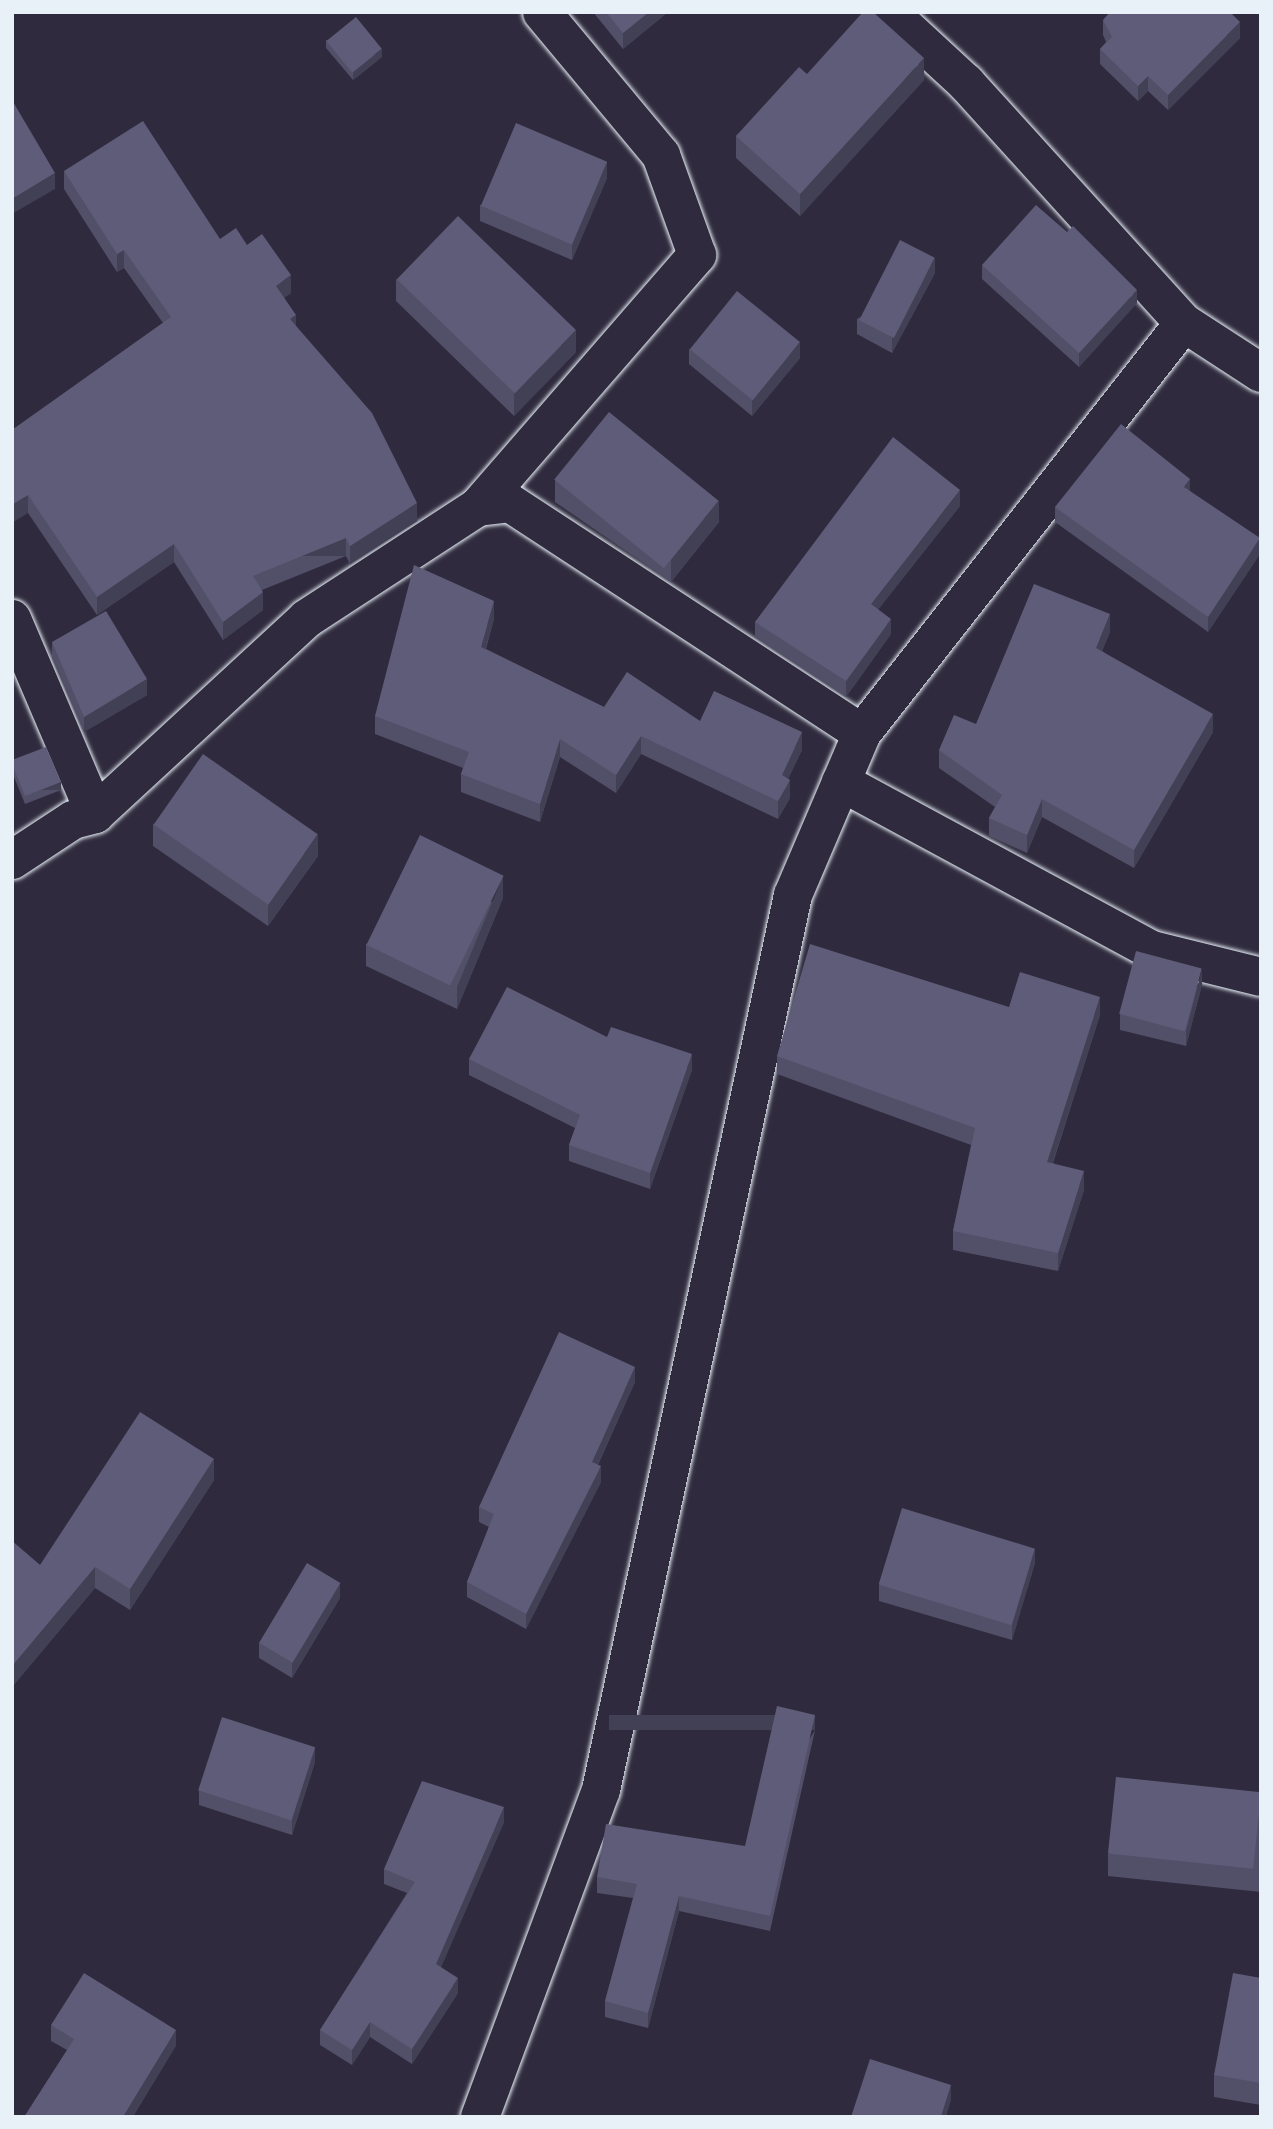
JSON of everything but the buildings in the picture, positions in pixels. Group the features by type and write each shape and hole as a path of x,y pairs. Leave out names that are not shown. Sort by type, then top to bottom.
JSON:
{"street":[{"path":"12,859 73,820 95,814 306,619 478,507 697,254 661,155 542,12"},
{"path":"889,12 966,83 1184,323 1261,373"},
{"path":"480,2117 601,1790 793,895 862,733 1184,323"},
{"path":"478,507 510,503 862,733"},
{"path":"12,619 95,814"},
{"path":"842,782 1152,950 1261,977"}]}
